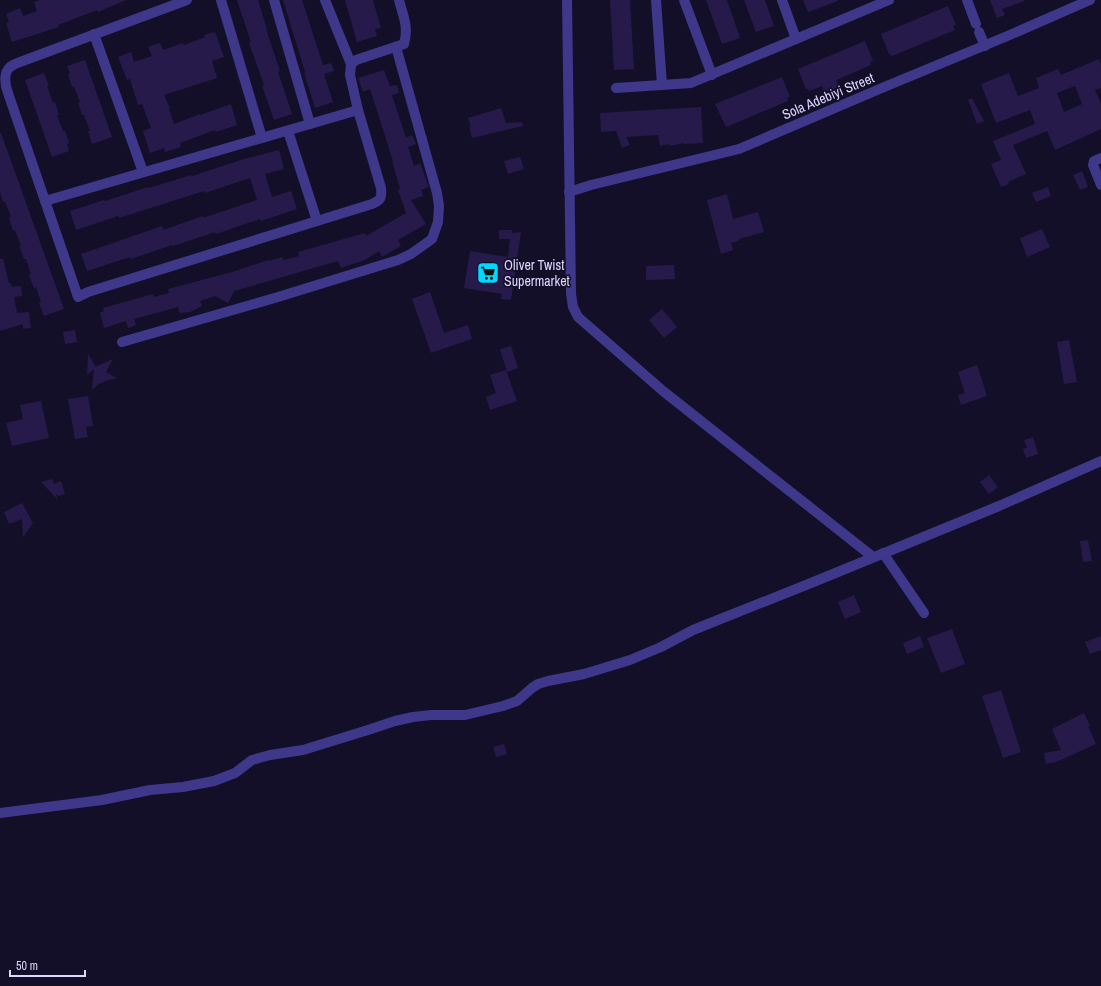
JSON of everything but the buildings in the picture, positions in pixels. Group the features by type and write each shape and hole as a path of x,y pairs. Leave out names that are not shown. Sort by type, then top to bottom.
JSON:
{"street":[{"path":"187,0 20,62 10,67 6,72 6,89 78,297 88,292 378,201 382,196 381,188 358,110 350,75 351,64 326,0"},
{"path":"221,0 262,138"},
{"path":"274,0 310,124"},
{"path":"351,64 356,60 396,48 404,44 407,28 399,0"},
{"path":"566,0 571,294 573,307 578,318 663,391 873,557"},
{"path":"656,0 662,85"},
{"path":"684,0 712,75"},
{"path":"782,0 796,39"},
{"path":"967,0 985,46"},
{"name":"Sola Adebiyi Street","path":"570,192 591,185 739,149 985,46 1090,0"},
{"path":"616,88 691,83 884,1"},
{"path":"94,34 143,172"},
{"path":"122,342 278,297 398,260 411,254 432,239 438,222 439,206 437,193 396,48"},
{"path":"45,201 358,110"},
{"path":"288,130 317,221"},
{"path":"1101,158 1094,161 1093,165 1101,185"},
{"path":"0,813 102,800 150,790 183,787 214,781 235,773 252,760 270,755 303,750 395,721 431,715 465,715 503,706 517,700 538,684 584,674 630,660 661,647 693,630 746,610 998,506 1101,461"},
{"path":"883,553 924,613"}],"place":[{"name":"Oliver Twist Supermarket","path":"488,273"}]}
